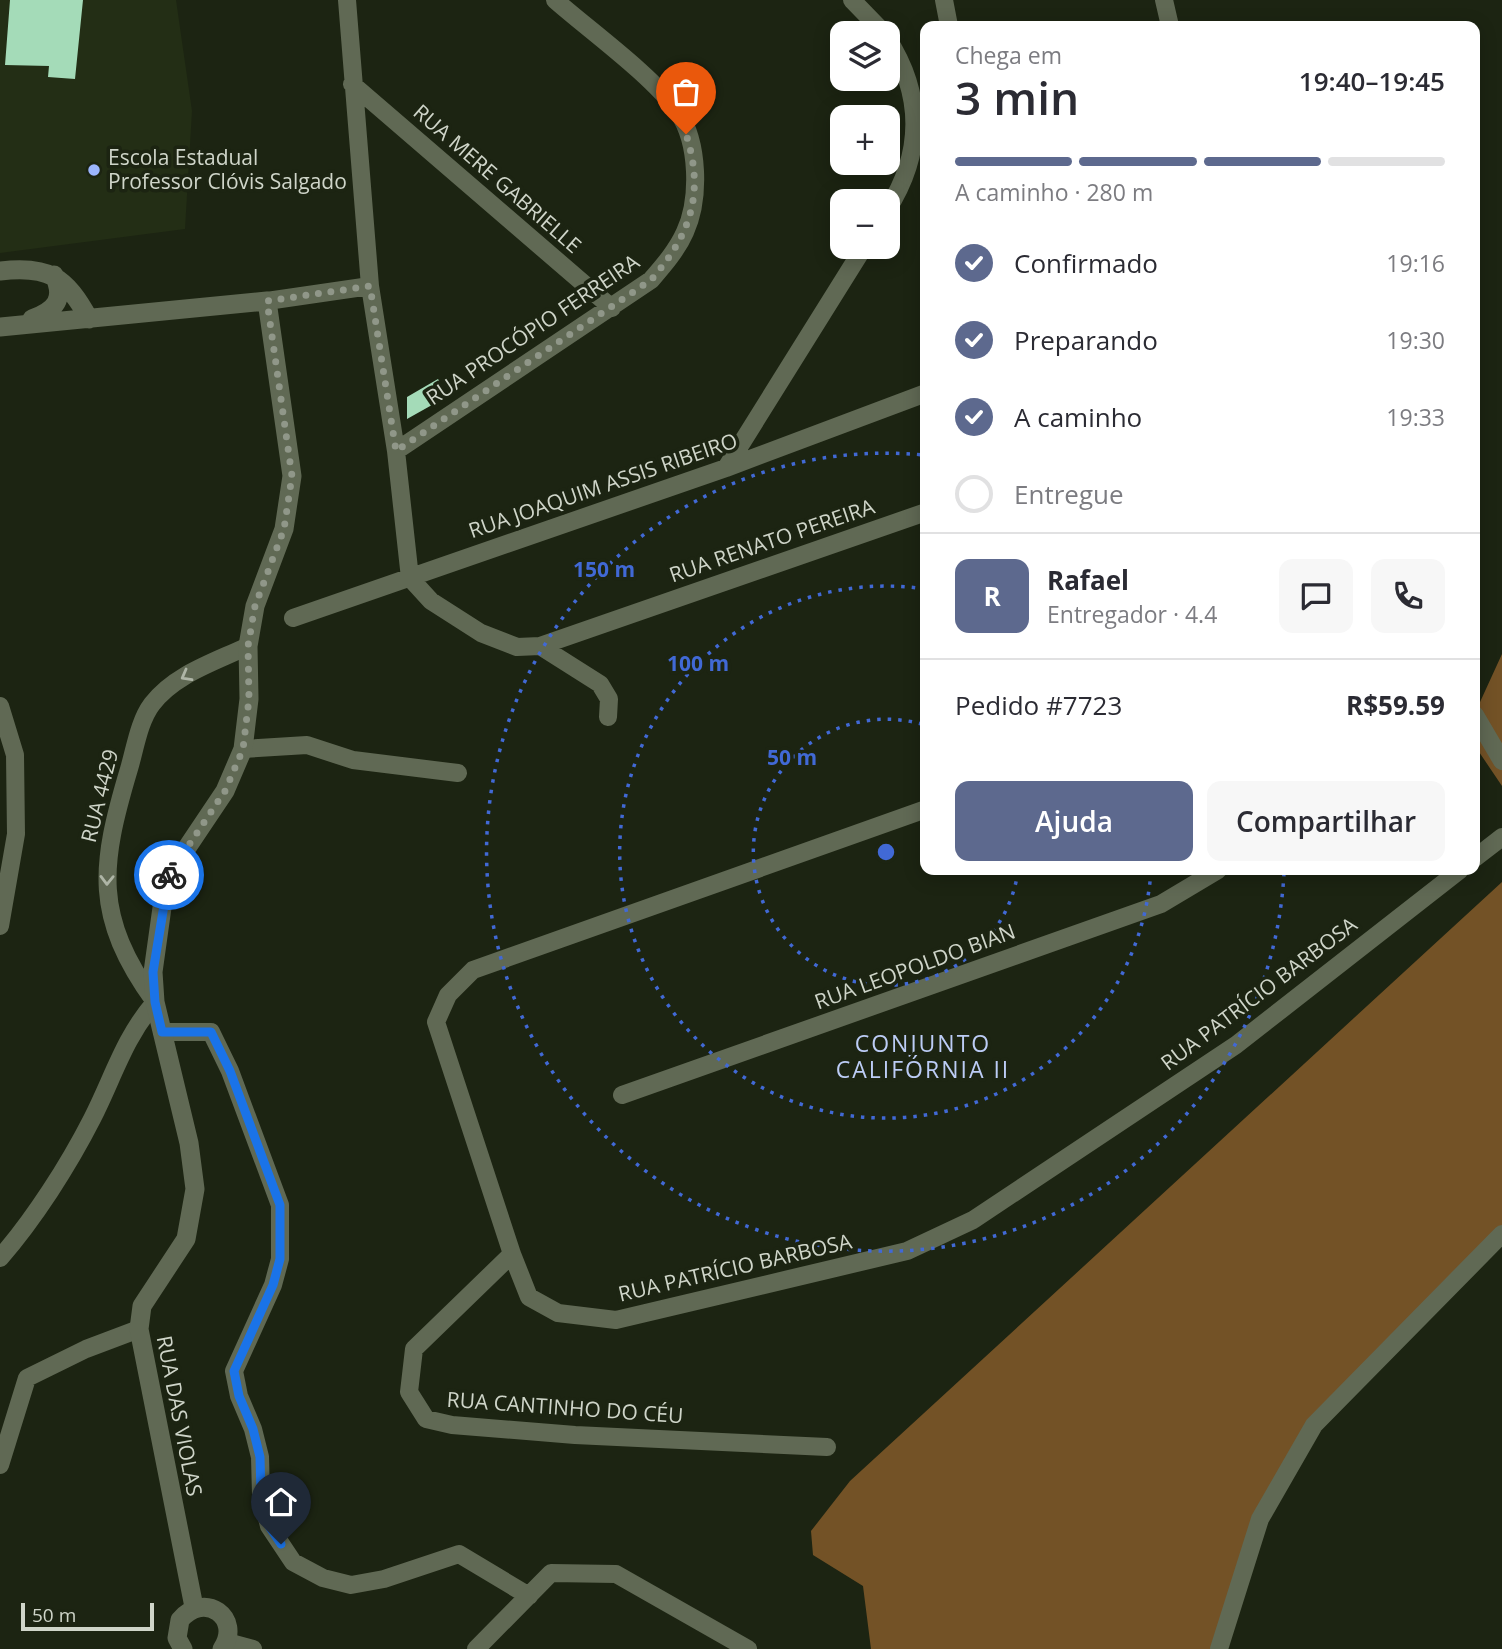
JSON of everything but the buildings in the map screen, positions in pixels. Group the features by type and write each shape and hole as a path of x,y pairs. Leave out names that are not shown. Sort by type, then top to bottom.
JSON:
{"street":[{"path":"346,0 370,286 396,451 410,578"},
{"name":"RUA PROCÓPIO FERREIRA","path":"396,451 651,280 672,256 686,231 694,195 692,152 679,114 662,94 555,0"},
{"path":"852,0 872,21"},
{"path":"944,0 949,21"},
{"path":"1164,0 1169,21"},
{"path":"898,189 910,166 915,136 914,104 900,64"},
{"name":"RUA MERE GABRIELLE","path":"352,84 612,308"},
{"path":"726,468 857,259"},
{"path":"0,271 24,269 54,275 76,297 89,320"},
{"path":"6,326 53,309 60,291 54,275"},
{"path":"6,326 267,301 370,286"},
{"name":"RUA DAS VIOLAS","path":"199,1607 185,1561 139,1329 142,1306 186,1239 195,1189 189,1143 155,1002 153,972 166,879 225,791 243,749 249,699 248,646 255,606 284,529 292,476 267,301"},
{"name":"RUA JOAQUIM ASSIS RIBEIRO","path":"293,618 726,468 920,395"},
{"name":"RUA RENATO PEREIRA","path":"410,578 431,601 481,633 517,647 540,646 920,514"},
{"name":"RUA 4429","path":"155,1002 133,971 112,920 105,884 112,825 141,728 151,705 180,678 248,646"},
{"path":"540,646 600,684 609,699 608,716"},
{"path":"0,706 15,755 16,834 1,922"},
{"path":"1480,728 1502,761"},
{"path":"243,749 307,745 353,760 458,773"},
{"name":"RUA PATRÍCIO BARBOSA","path":"920,811 473,970 448,995 436,1022 512,1254 529,1297 558,1313 616,1320 907,1251 973,1220 1236,1045 1454,875"},
{"path":"1480,854 1502,837"},
{"name":"RUA LEOPOLDO BIAN","path":"622,1095 1161,904 1210,875"},
{"path":"0,1258 22,1233 91,1121 134,1026 155,1002"},
{"path":"162,1032 211,1032 230,1071 280,1205 280,1259 273,1285 234,1371 239,1396 258,1448 261,1495 269,1526 293,1562 323,1578 351,1584 384,1579 459,1554 528,1596"},
{"path":"1219,1649 1260,1519 1314,1425 1502,1234"},
{"name":"RUA CANTINHO DO CÉU","path":"512,1254 414,1349 409,1392 426,1419 452,1425 575,1434 827,1447"},
{"path":"0,1465 27,1378 86,1349 139,1329"},
{"path":"476,1649 551,1573 616,1574 748,1649"},
{"path":"178,1645 180,1620 199,1607 222,1614 229,1632 225,1645 253,1649"}],"shaded area":[{"name":"Escola Estadual Professor Clóvis Salgado","path":"0,0 176,0 192,111 185,229 0,253"},
{"path":"1502,654 1502,786 1480,753 1480,702"},
{"path":"1502,882 1502,1230 1313,1423 1258,1517 1217,1649 871,1649 863,1586 813,1555 811,1531 850,1481"}],"way so far":[{"path":"169,875 225,791 243,749 249,699 248,646 255,606 284,529 292,476 267,301 370,286 396,451 651,280 672,256 686,231 693,207 695,184 692,152 686,134"}],"place":[{"name":"Escola Estadual Professor Clóvis Salgado","path":"94,170"}],"district":[{"name":"CONJUNTO CALIFÓRNIA II","path":"923,1057"}],"route":[{"path":"169,875 166,879 153,972 155,1002 162,1032 211,1032 230,1071 280,1205 280,1259 273,1285 234,1371 239,1396 253,1429 260,1457 261,1495 269,1526 281,1544"}]}
